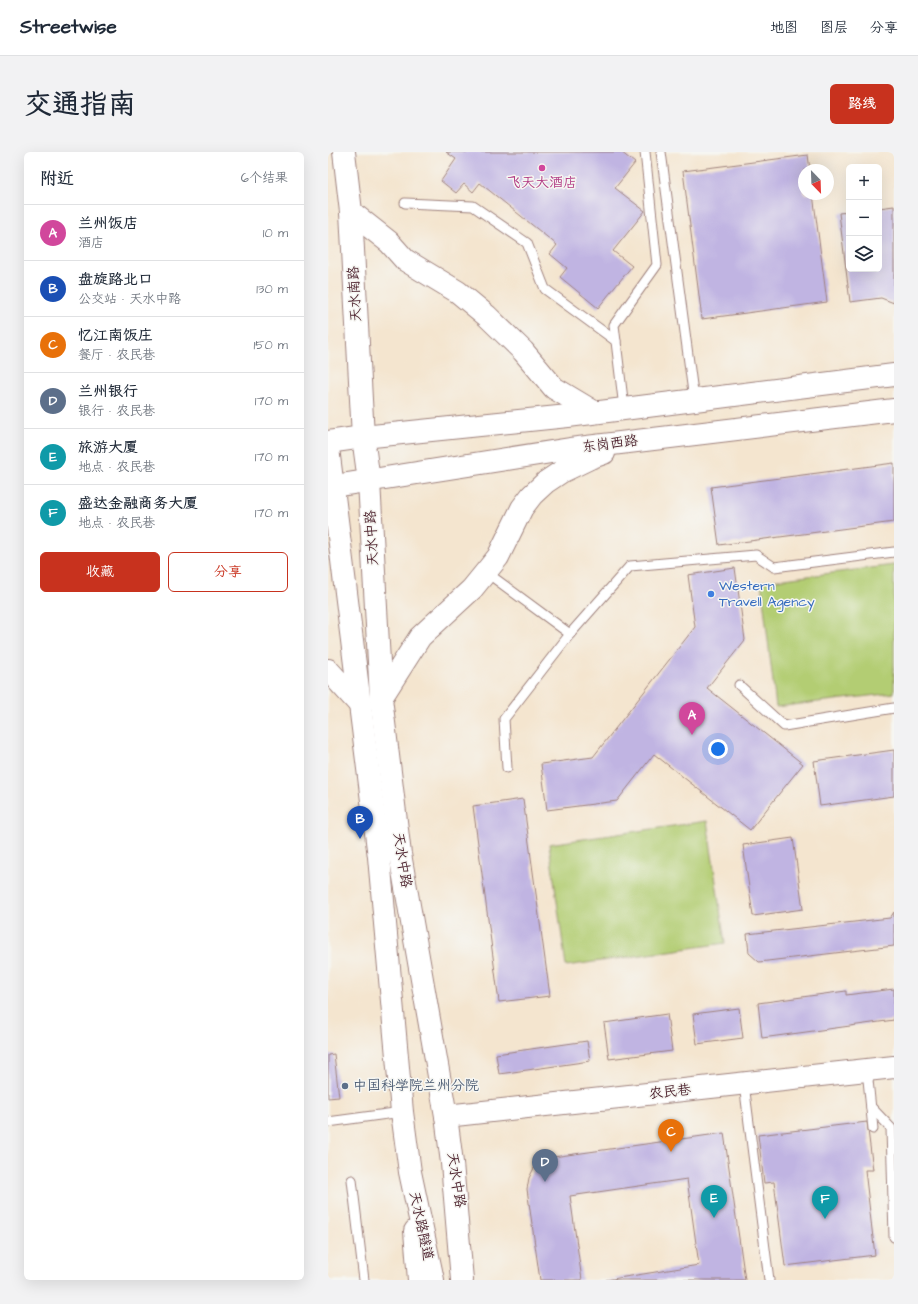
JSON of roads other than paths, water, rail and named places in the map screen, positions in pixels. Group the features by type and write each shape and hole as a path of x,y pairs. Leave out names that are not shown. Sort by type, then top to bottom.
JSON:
{"main road":[{"name":"天水南路","path":"344,152 351,212 363,437"},
{"path":"351,212 389,242 405,260 458,292 487,316 523,351 554,388 594,412"},
{"path":"328,442 594,412 894,375"},
{"name":"东岗西路","path":"331,487 570,450 894,410"},
{"name":"天水中路","path":"363,437 369,481 381,698 400,854 473,1280"},
{"path":"381,698 420,637 472,589 498,557 522,508 532,495 546,482 590,458 638,443 670,437"},
{"name":"天水中路","path":"328,448 331,487 361,706 379,857 402,1112 410,1172 420,1280"},
{"path":"328,670 361,706"},
{"name":"农民巷","path":"446,1116 894,1068"},
{"path":"452,1163 462,1280"},
{"name":"天水路隧道","path":"410,1172 433,1280"}],"lane":[{"path":"624,408 614,325 657,265 645,152"},
{"path":"662,152 694,400"},
{"path":"405,203 473,206 527,243 545,289 616,341"},
{"path":"508,768 504,719 570,634 630,566 756,555 774,567 894,552"},
{"path":"486,572 570,634"},
{"path":"740,685 784,726 894,708"},
{"path":"867,1070 873,1129"},
{"path":"744,1084 769,1280"},
{"path":"871,1107 891,1128 894,1237"},
{"path":"328,1122 402,1112"},
{"path":"352,1180 364,1280"}],"place":[{"name":"飞天大酒店","path":"542,168"},
{"name":"Western Travell Agency","path":"711,594"},
{"name":"兰州饭店","path":"692,735"},
{"name":"盘旋路北口","path":"360,839"},
{"name":"中国科学院兰州分院","path":"345,1086"},
{"name":"忆江南饭庄","path":"671,1152"},
{"name":"兰州银行","path":"545,1182"},
{"name":"旅游大厦","path":"714,1218"},
{"name":"盛达金融商务大厦","path":"825,1219"}]}
